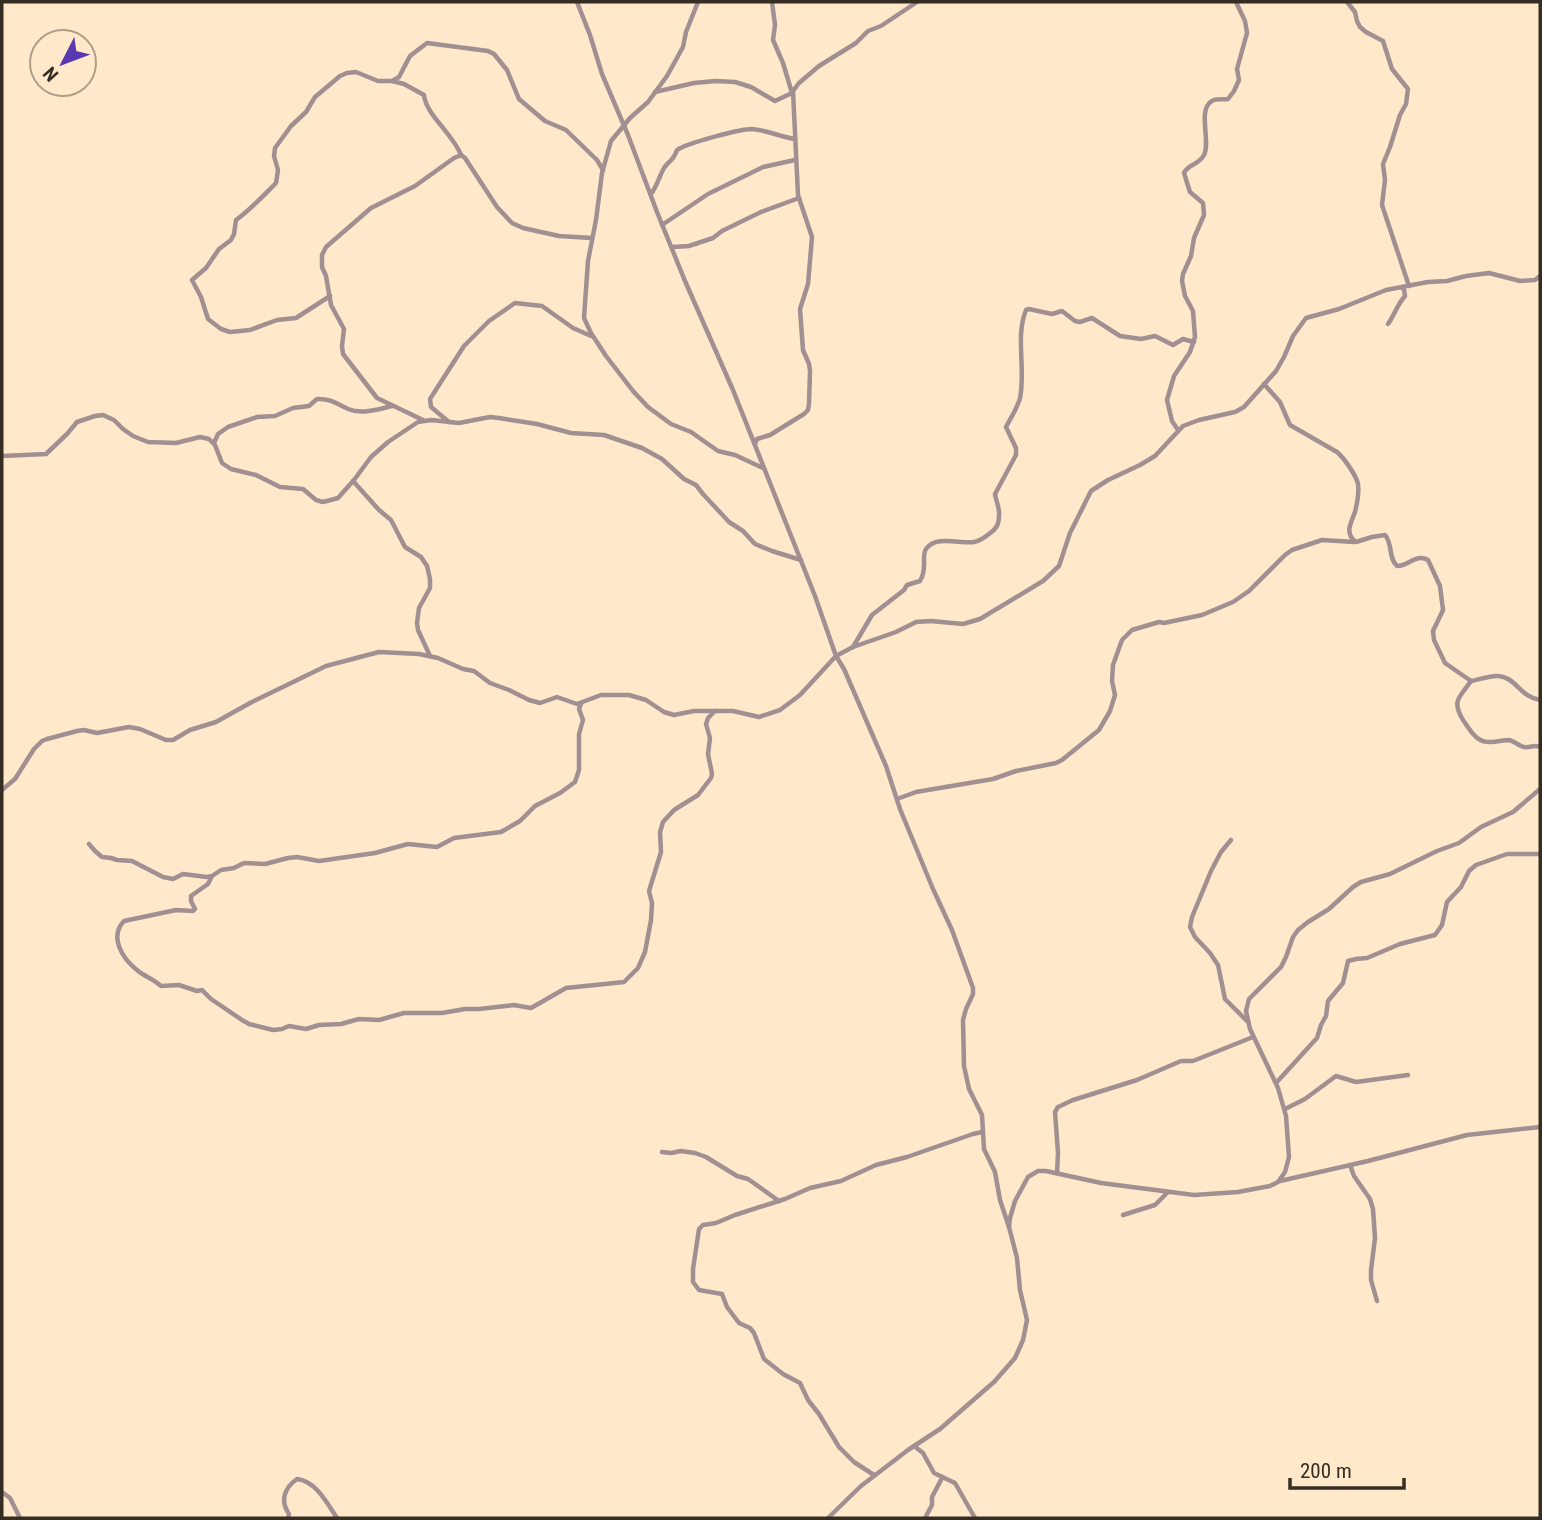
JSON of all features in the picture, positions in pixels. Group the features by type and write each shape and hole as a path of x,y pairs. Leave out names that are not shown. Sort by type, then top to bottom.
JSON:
{"street":[{"path":"577,2 650,195 755,445 836,656 886,766 918,854 973,988 963,1020 964,1064 970,1089 982,1115 984,1149 995,1172 1017,1258 1020,1290 1027,1320 1021,1348 984,1391 938,1431 860,1486 828,1518"},
{"path":"698,2 683,47 667,76 648,102 612,139 602,162 603,170 587,266 584,314 593,337 630,388 648,407 671,424 691,432 715,449 764,469"},
{"path":"755,445 758,439 804,414 809,404 810,368 803,350 800,309 808,284 812,237 799,198 792,93 774,41 772,2"},
{"path":"655,92 694,83 719,81 742,83 775,101 792,93 799,83 819,66 917,2"},
{"path":"1178,430 1172,421 1167,400 1174,376 1189,353 1196,333 1192,307 1184,293 1182,281 1191,256 1194,236 1204,215 1202,201 1191,192 1184,173 1188,167 1200,161 1207,149 1205,126 1209,103 1230,98 1239,80 1237,65 1247,33 1245,21 1236,2"},
{"path":"1347,2 1355,12 1360,27 1383,41 1392,69 1408,89 1406,104 1383,164 1385,182 1382,206 1409,286"},
{"path":"392,81 399,77 410,57 427,43 488,51 497,57 507,70 519,99 545,121 566,130 602,162"},
{"path":"330,296 296,318 277,320 250,330 230,332 209,321 192,280 206,268 219,249 231,240 236,220 276,183 278,166 274,152 277,143 315,97 347,73 356,72 378,81 404,84 424,96 425,104 501,213 512,223 559,236 592,238"},
{"path":"399,77 404,84"},
{"path":"650,195 666,166 675,158 677,150 685,146 732,132 751,130 795,139"},
{"path":"461,155 415,186 371,208 326,247 322,255 322,267 327,276 331,305 344,329 343,354 377,397 423,420 463,422 499,418 571,433 604,435 634,445 659,457 684,479 696,485 729,522 743,531 755,544 801,560"},
{"path":"663,225 708,194 763,167 795,160"},
{"path":"671,247 689,246 713,238 761,212 799,198"},
{"path":"2,790 15,779 34,748 47,739 77,731 97,733 129,727 173,740 190,730 216,722 326,666 370,653 430,656 474,671 490,683 533,702 542,702 557,696 574,704 601,695 629,695 646,700 668,714 677,715 700,710 741,711 759,716 780,710 800,695 836,656 853,647 897,632 916,622 969,623 987,616 1036,586 1059,566 1070,533 1091,492 1108,480 1155,456 1178,430 1199,420 1240,410 1280,366 1293,336 1306,318 1339,309 1386,290 1484,273 1525,281 1535,280 1540,276"},
{"path":"1388,324 1405,296 1402,288"},
{"path":"450,422 431,407 431,397 464,346 485,325 513,304 542,306 573,328 593,337"},
{"path":"853,647 872,615 907,585 920,581 925,572 924,555 927,548 946,541 978,541 998,525 999,512 995,494 1016,455 1016,448 1006,427 1020,398 1026,310 1052,314 1061,311 1077,322 1092,318 1122,337 1141,339 1155,336 1173,345 1185,338 1194,342"},
{"path":"1264,384 1280,402 1290,425 1336,452 1353,474 1358,488 1349,532 1356,542"},
{"path":"214,443 218,434 228,427 257,417 275,416 293,408 309,406 317,398 359,411 393,406"},
{"path":"2,456 46,454 77,422 101,415 112,419 144,441 181,443 202,437 209,439 214,443 222,463 231,468 256,475 280,487 304,489 318,502 326,502 335,500 344,492 365,463 381,447 423,420"},
{"path":"353,481 391,520 405,547 421,557 427,565 430,588 419,608 417,623 430,656"},
{"path":"344,492 360,490"},
{"path":"897,799 916,792 993,779 1062,760 1099,730 1110,711 1115,696 1113,665 1122,640 1130,632 1159,622 1198,616 1233,602 1249,591 1292,550 1322,540 1356,542 1385,535 1396,565 1403,566 1422,557 1429,560 1440,586 1443,610 1433,631 1434,640 1445,663 1471,681"},
{"path":"1540,701 1528,696 1515,683 1501,676 1491,676 1471,681 1458,697 1456,704 1478,739 1485,742 1509,740 1522,746 1540,747"},
{"path":"89,844 94,852 102,857 132,861 173,879 188,874 212,876 221,870 244,863 265,864 296,857 318,861 336,859 408,844 437,847 454,838 490,835 506,830 520,821 535,806 569,787 577,779 579,734 583,720 579,708 582,703"},
{"path":"212,876 208,884 191,897 194,911 176,910 124,921 117,934 119,946 123,956 135,969 161,986 178,985 204,991 211,999 242,1020 269,1029 278,1030 289,1026 311,1028 359,1019 379,1020 400,1013 442,1013 513,1004 531,1008 566,988 624,982 638,968 645,952 651,920 652,903 649,891 661,852 660,832 665,817 698,795 711,778 708,754 710,737 706,724 715,711"},
{"path":"1279,1181 1289,1157 1285,1109 1248,1022 1246,1011 1249,999 1280,967 1293,937 1357,884 1390,874 1459,843 1481,827 1513,813 1540,789"},
{"path":"1231,840 1211,871 1190,927 1218,965 1227,1000 1248,1022"},
{"path":"1276,1083 1317,1038 1326,1016 1328,1001 1343,983 1348,961 1367,958 1400,944 1435,934 1442,925 1447,902 1476,865 1507,854 1540,854"},
{"path":"1057,1173 1055,1112 1058,1107 1149,1076 1181,1061 1194,1061 1253,1037"},
{"path":"1285,1109 1305,1099 1337,1076 1356,1082 1408,1075"},
{"path":"1009,1227 1013,1207 1030,1175 1038,1171 1167,1192 1227,1194 1467,1135 1540,1127"},
{"path":"874,1475 854,1462 839,1447 800,1384 764,1359 754,1333 740,1324 727,1307 722,1294 699,1290 693,1282 700,1227 810,1188 841,1181 876,1165 983,1132"},
{"path":"662,1152 681,1151 706,1157 737,1176 751,1181 779,1201"},
{"path":"1350,1165 1373,1209 1375,1238 1371,1280 1377,1301"},
{"path":"1124,1215 1153,1206 1167,1192"},
{"path":"914,1446 923,1453 934,1473 955,1483 975,1518"},
{"path":"925,1518 942,1478"},
{"path":"288,1518 283,1498 289,1486 297,1479 302,1479 314,1487 337,1518"},
{"path":"2,1492 10,1498 20,1518"}]}
